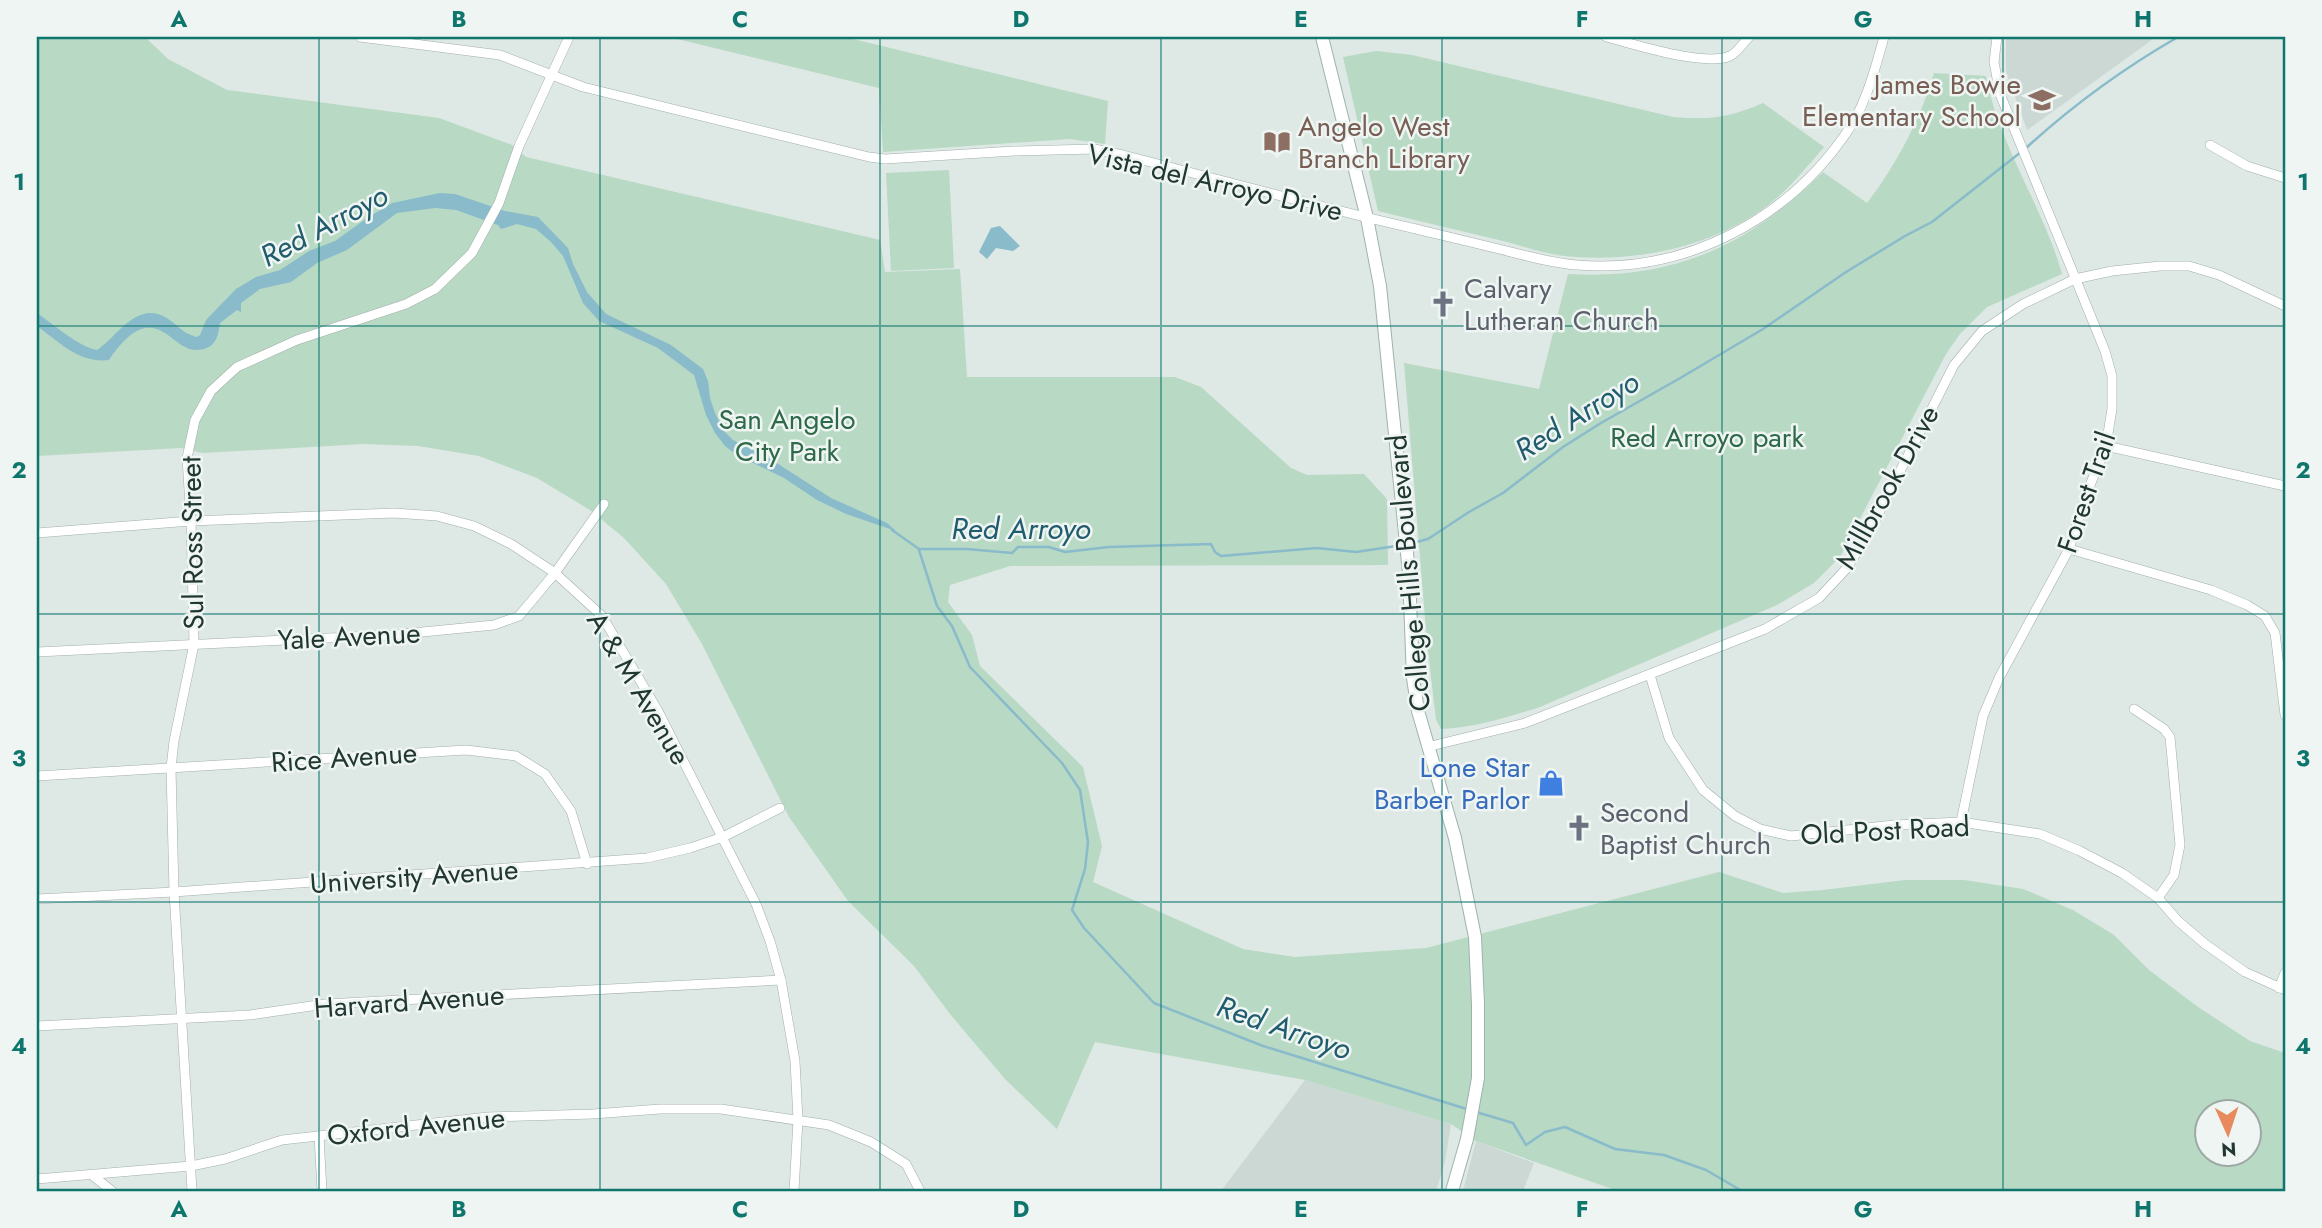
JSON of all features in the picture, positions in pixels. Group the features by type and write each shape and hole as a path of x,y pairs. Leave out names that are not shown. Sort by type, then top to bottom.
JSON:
{"street":[{"name":"Vista del Arroyo Drive","path":"360,37 500,55 583,88 869,157 885,159 1094,149 1541,260 1609,267 1667,259 1687,253 1723,240 1777,207 1822,165 1852,124 1873,76 1884,37"},
{"name":"Sul Ross Street","path":"192,1191 174,892 171,768 194,644 187,458 195,421 211,391 237,368 269,352 406,304 435,289 472,253 499,203 519,146 569,37"},
{"name":"College Hills Boulevard","path":"1322,37 1367,218 1380,286 1409,573 1413,678 1418,710 1455,838 1475,937 1478,1078 1467,1139 1452,1191"},
{"path":"1606,37 1687,57 1711,58 1731,56 1749,37"},
{"name":"Forest Trail","path":"1961,822 1983,716 1999,678 2069,549 2085,495 2106,446 2112,410 2112,376 2095,327 2000,94 1994,62 1997,37"},
{"path":"2210,145 2247,166 2285,178"},
{"name":"Millbrook Drive","path":"1427,747 1525,723 1765,629 1819,598 1846,569 1867,536 1954,365 1982,331 2023,304 2075,279 2112,271 2189,266 2219,275 2285,306"},
{"path":"2106,446 2285,486"},
{"name":"Yale Avenue","path":"37,652 392,635 494,625 519,616 555,573 604,504"},
{"name":"A & M Avenue","path":"37,533 191,521 394,513 437,516 474,526 511,544 555,573 602,616 658,711 752,894 781,980 795,1061 798,1120 794,1191"},
{"path":"2069,549 2211,590 2247,605 2265,616 2275,633 2285,716"},
{"name":"Old Post Road","path":"1650,675 1669,738 1703,790 1735,816 1760,829 1791,836 1894,825 1961,822 2040,834 2122,873 2158,898 2178,921 2205,944 2245,972 2282,989"},
{"path":"2134,709 2164,729 2170,737 2180,845 2174,876 2158,898"},
{"name":"Rice Avenue","path":"37,776 466,750 516,756 545,774 572,811 587,864"},
{"name":"University Avenue","path":"37,899 174,892 647,858 723,837 780,808"},
{"path":"2282,989 2285,973"},
{"name":"Harvard Avenue","path":"37,1026 250,1015 325,1004 781,980"},
{"name":"Oxford Avenue","path":"37,1179 191,1166 225,1159 282,1140 488,1117 721,1109 829,1125 871,1142 906,1164 920,1191"},
{"path":"319,1136 322,1191"},
{"path":"92,1175 112,1191"}],"shaded area":[{"name":"James Bowie Elementary School","path":"2006,37 2156,37 2027,130 2006,71"},
{"path":"1305,1080 1451,1124 1445,1162 1436,1191 1221,1191"},
{"path":"1476,1141 1534,1163 1523,1191 1463,1191"}],"green space":[{"name":"San Angelo City Park","path":"37,37 145,37 168,59 227,90 439,118 512,145 526,157 880,240 885,272 960,269 967,377 1175,377 1201,387 1291,468 1307,475 1364,474 1387,499 1388,565 1010,566 950,585 948,602 972,635 980,666 1083,767 1102,846 1093,882 1243,949 1295,957 1426,948 1719,872 1783,893 1905,880 1964,880 2023,889 2073,910 2114,935 2149,970 2198,1007 2250,1041 2285,1053 2285,1191 1618,1191 1476,1141 1451,1124 1305,1080 1095,1042 1057,1129 1005,1079 914,966 848,901 789,817 702,644 666,584 624,538 590,510 537,478 479,456 418,446 364,444 203,453 181,448 37,456"},
{"path":"669,37 845,37 1108,101 1105,144 1070,139 883,152 879,88"},
{"path":"1376,51 1412,55 1673,117 1719,117 1763,103 1824,147 1768,205 1746,220 1697,242 1618,257 1591,258 1549,254 1378,211 1343,57"},
{"name":"Red Arroyo park","path":"1934,73 1986,76 2001,127 2044,224 2062,274 1987,307 1960,334 1946,354 1840,557 1814,583 1777,605 1540,707 1478,724 1441,729 1436,720 1427,642 1404,363 1539,389 1568,274 1642,271 1707,253 1766,220 1823,172 1867,203 1907,141"},
{"path":"949,170 954,268 891,271 886,173"}],"water":[{"path":"440,193 455,194 505,211 538,217 568,248 587,292 606,314 671,345 703,369 715,413 724,431 733,440 772,460 831,498 887,523 896,531 846,514 817,500 784,478 737,455 725,446 706,415 694,375 658,348 599,321 583,303 563,256 536,229 517,224 501,229 498,225 456,210 435,208 397,213 347,250 317,263 291,282 260,289 241,303 241,312 237,310 220,323 214,342 204,349 188,348 161,331 145,328 129,336 109,360 89,359 70,350 37,326 37,313 74,340 97,350 136,317 155,313 197,337 206,320 236,289 256,277 280,270 309,251 335,241 392,203"},
{"path":"1000,226 1020,246 1013,251 996,248 987,259 979,252 991,228"}],"waterway":[{"name":"Red Arroyo","path":"2026,148 2099,88 2178,37"},
{"name":"Red Arroyo","path":"1409,544 1428,539 1503,493 1563,447 1763,329 1846,272 1932,222 2021,152"},
{"name":"Red Arroyo","path":"892,530 919,549 1012,553 1018,547 1049,547 1065,552 1109,547 1211,544 1221,556 1317,548 1356,552 1403,545"},
{"name":"Red Arroyo","path":"919,550 937,606 952,626 970,667 1062,763 1080,790 1088,842 1085,869 1072,910 1084,928 1154,1003 1263,1046 1470,1110"},
{"name":"Red Arroyo","path":"1476,1112 1513,1123 1526,1145 1545,1132 1565,1127 1615,1149 1664,1155 1706,1170 1742,1191"}],"place":[{"name":"James Bowie Elementary School","path":"2042,100"},
{"name":"Angelo West Branch Library","path":"1277,142"},
{"name":"Calvary Lutheran Church","path":"1443,304"},
{"name":"Lone Star Barber Parlor","path":"1551,783"},
{"name":"Second Baptist Church","path":"1579,828"}]}
